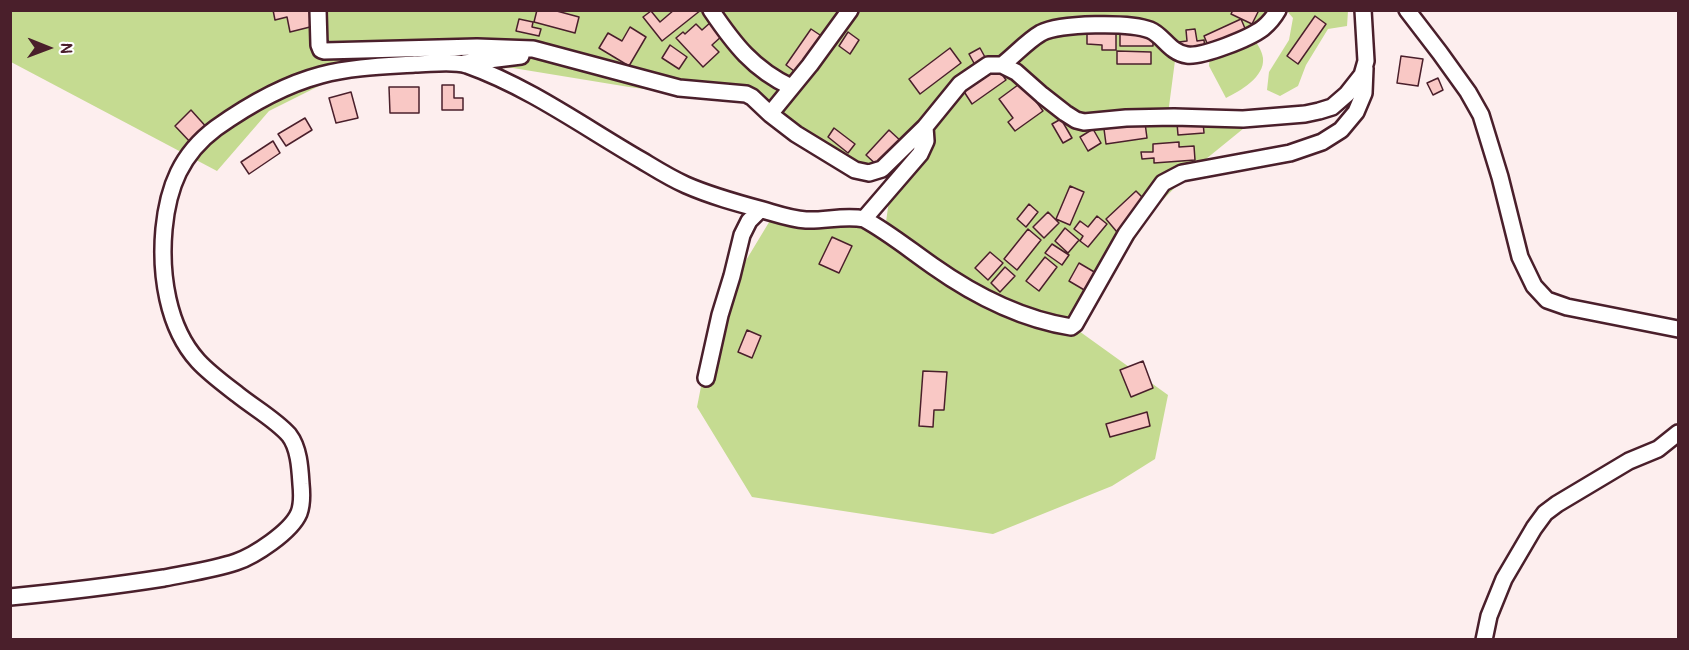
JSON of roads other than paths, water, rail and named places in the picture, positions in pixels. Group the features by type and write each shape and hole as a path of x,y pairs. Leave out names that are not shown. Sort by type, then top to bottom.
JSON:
{"lane":[{"path":"318,10 319,45 324,51 477,47 533,50 679,88 746,94 796,134 855,170 869,173 882,169 925,128 960,84 985,66 1002,65 1016,72 1065,113 1084,122 1174,117 1244,119 1305,114 1327,109 1336,103 1357,82 1365,68"},
{"path":"711,10 725,31 755,64 776,80 791,87"},
{"path":"770,114 810,65 850,10"},
{"path":"1002,65 1044,32 1085,26 1119,25 1149,30 1175,51 1185,55 1194,55 1252,34 1263,28 1278,10"},
{"path":"461,63 543,101 602,138 671,177 703,192 797,219 851,217 864,219 935,268 981,296 1033,318 1073,327 1126,234 1163,183 1182,173 1290,153 1322,142 1341,130 1356,112 1364,93 1366,61 1363,10"},
{"path":"1407,10 1446,60 1468,92 1480,115 1500,177 1520,257 1534,286 1547,300 1567,307 1678,329"},
{"path":"10,597 114,586 208,570 240,561 289,528 298,515 302,503 301,484 297,451 292,440 285,431 198,361 180,335 167,301 162,243 166,209 176,175 191,151 213,130 247,107 287,87 318,76 345,70 384,66 461,63 546,53"},
{"path":"864,219 920,154 926,141 925,128"},
{"path":"706,378 720,315 742,235 749,221 760,210"},
{"path":"1484,639 1489,616 1504,579 1545,513 1629,461 1658,449 1678,433"}]}
